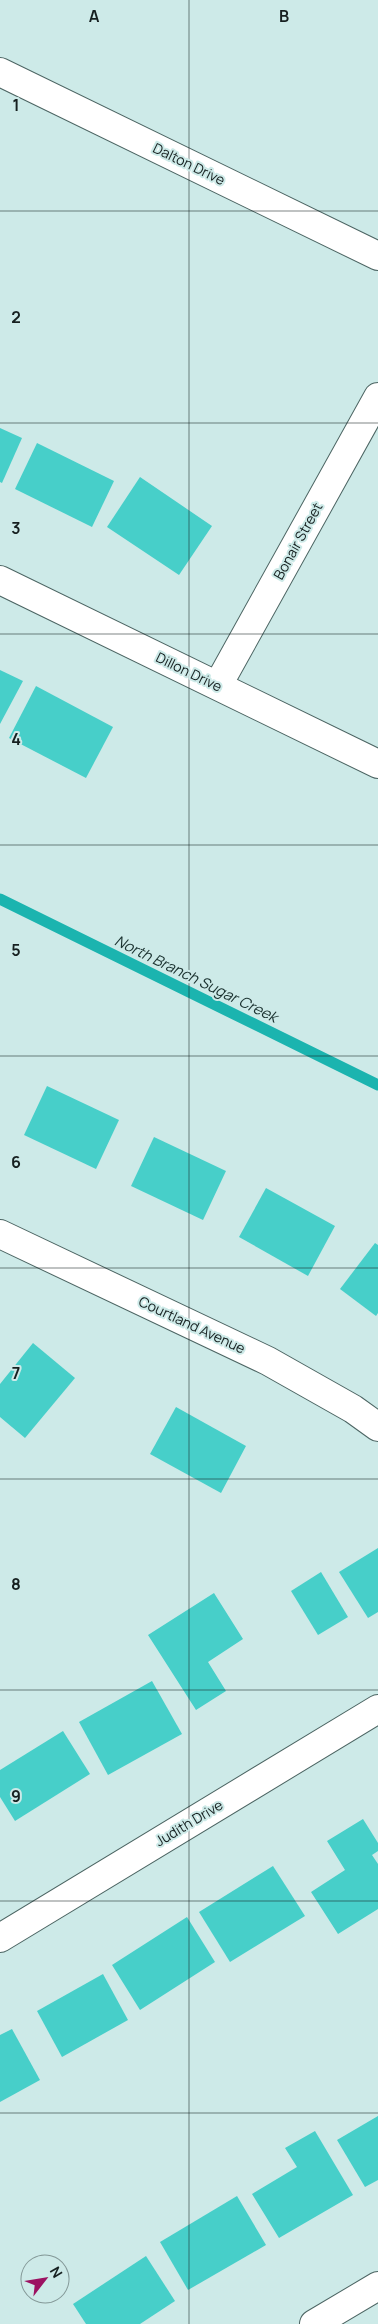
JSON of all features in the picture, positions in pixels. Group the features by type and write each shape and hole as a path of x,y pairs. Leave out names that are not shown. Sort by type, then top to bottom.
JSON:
{"street":[{"name":"Dalton Drive","path":"0,72 378,256"},
{"name":"Bonair Street","path":"218,686 378,398"},
{"name":"Dillon Drive","path":"0,580 378,764"},
{"name":"Courtland Avenue","path":"0,1234 268,1361 353,1409 378,1427"},
{"name":"Judith Drive","path":"0,1938 378,1709"},
{"path":"314,2324 378,2286"}],"building":[{"path":"0,428 22,438 2,483 0,482"},
{"path":"37,443 114,481 92,527 15,489"},
{"path":"140,477 212,526 179,575 107,527"},
{"path":"0,670 23,681 0,724"},
{"path":"36,686 113,727 86,778 9,738"},
{"path":"47,1086 119,1120 96,1169 24,1135"},
{"path":"154,1137 226,1171 203,1220 131,1186"},
{"path":"266,1188 335,1226 308,1276 239,1237"},
{"path":"375,1243 378,1245 378,1313 376,1316 340,1289"},
{"path":"33,1343 75,1378 25,1438 0,1417 0,1384"},
{"path":"176,1407 246,1446 221,1493 150,1454"},
{"path":"378,1548 378,1612 368,1618 339,1572"},
{"path":"321,1572 348,1617 318,1635 291,1591"},
{"path":"214,1593 243,1639 208,1662 226,1691 196,1710 148,1635"},
{"path":"152,1681 182,1734 108,1775 79,1722"},
{"path":"63,1731 90,1774 15,1821 0,1797 0,1770"},
{"path":"363,1819 378,1843 378,1851 372,1855 378,1864 378,1909 338,1934 311,1892 345,1870 327,1841"},
{"path":"273,1866 305,1916 230,1962 199,1912"},
{"path":"187,1917 215,1962 140,2010 112,1965"},
{"path":"103,1974 128,2020 62,2057 37,2011"},
{"path":"12,2029 40,2080 0,2102 0,2035"},
{"path":"378,2116 378,2180 365,2187 337,2140"},
{"path":"315,2131 353,2195 279,2238 252,2194 297,2167 285,2148"},
{"path":"237,2196 266,2245 188,2290 160,2242"},
{"path":"146,2256 175,2301 140,2324 86,2324 73,2304"}],"waterway":[{"name":"North Branch Sugar Creek","path":"0,899 378,1085"}]}
